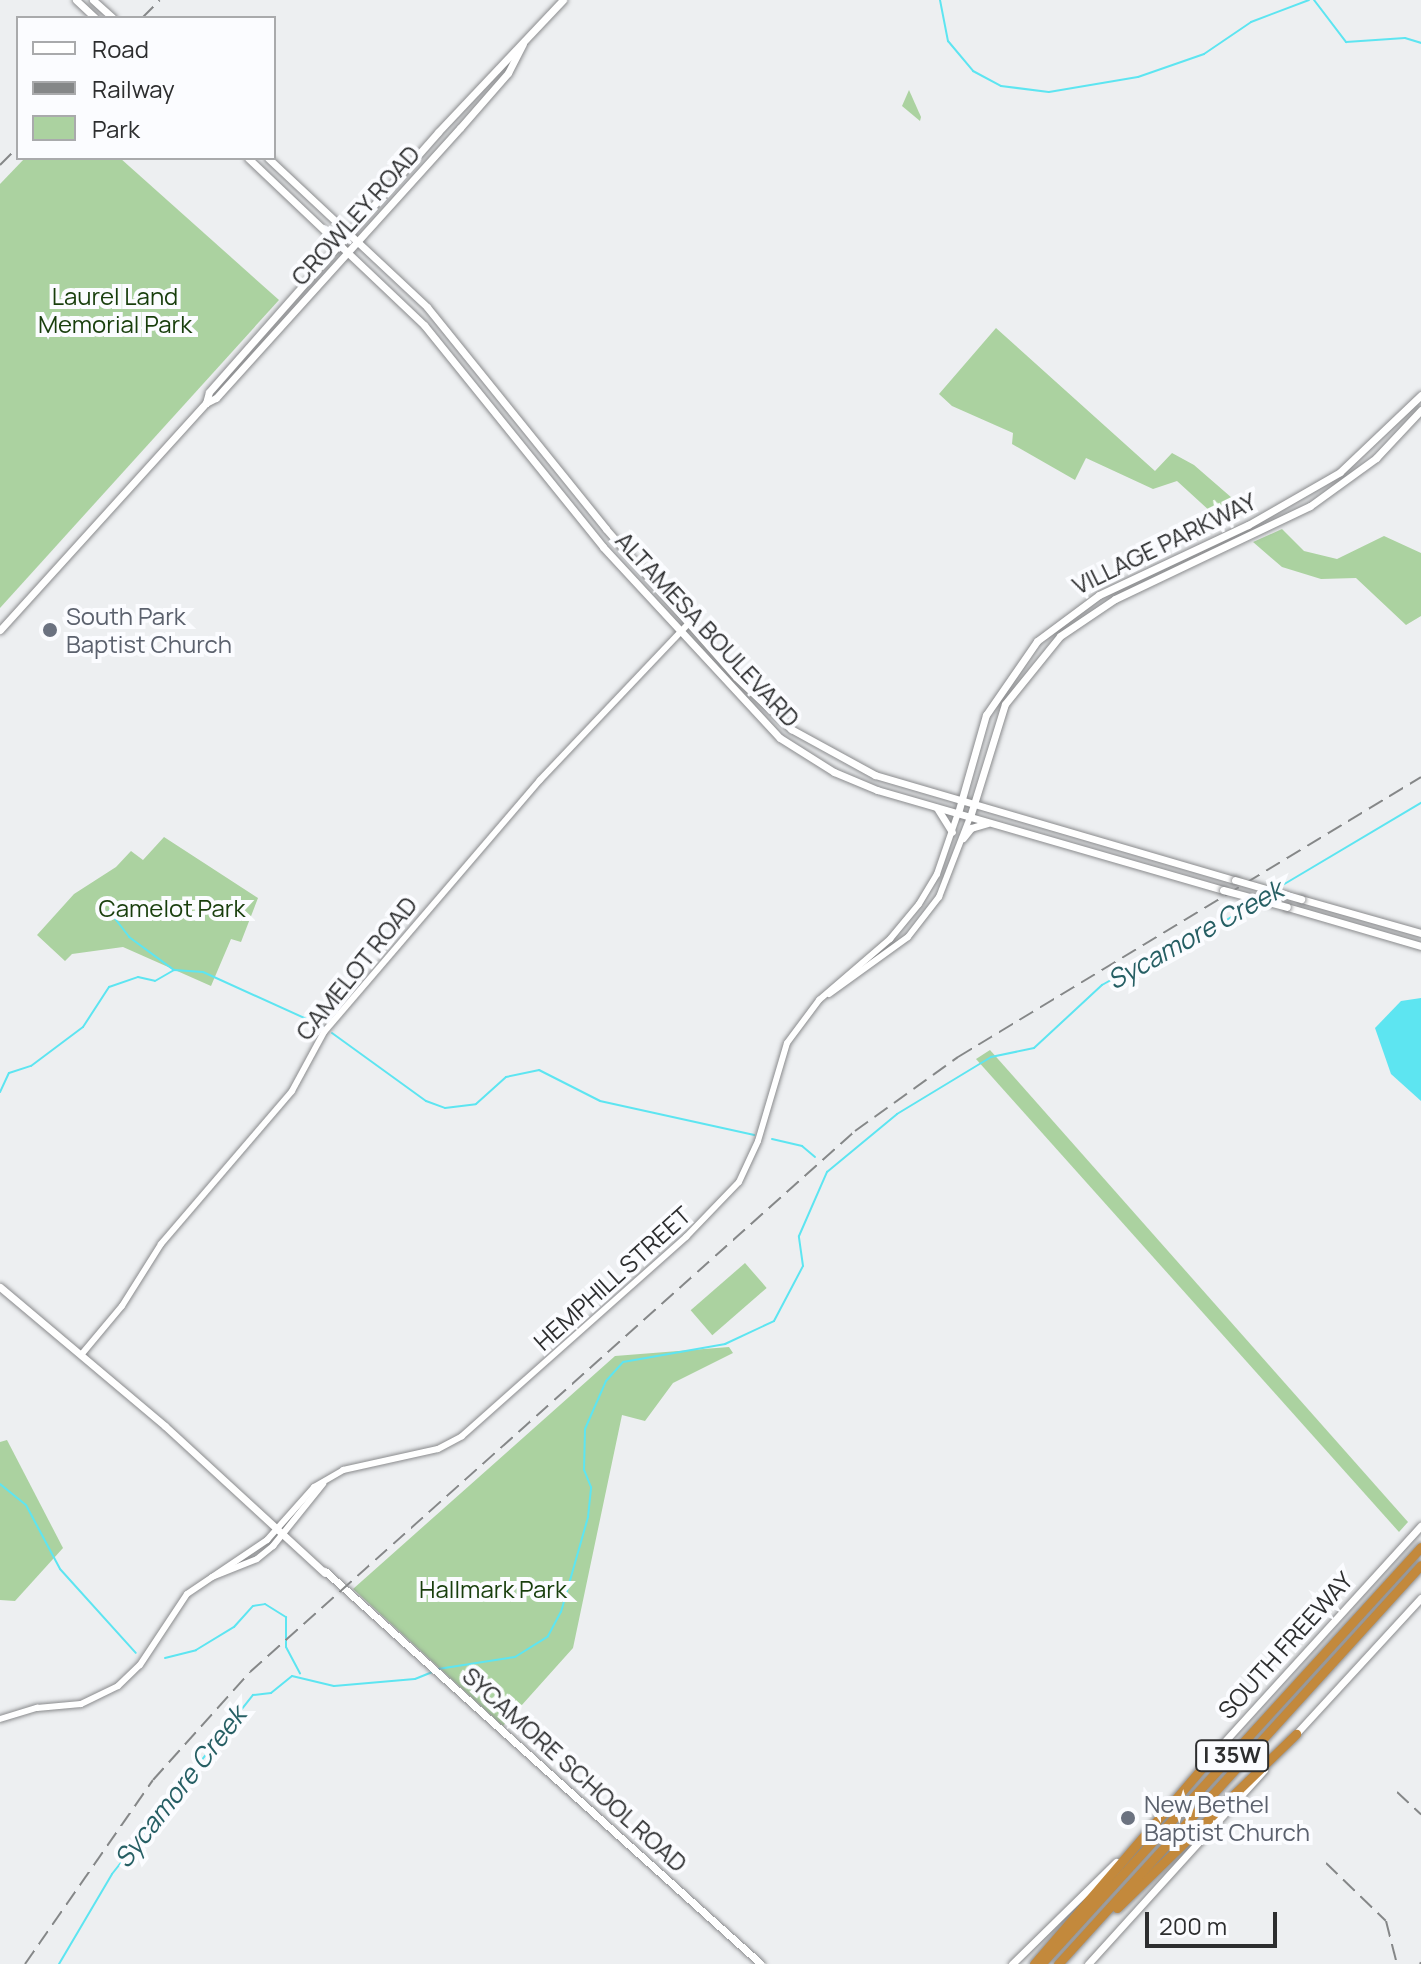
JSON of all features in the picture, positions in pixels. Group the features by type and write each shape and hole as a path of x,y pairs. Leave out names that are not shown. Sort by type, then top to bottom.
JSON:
{"highway":[{"name":"SOUTH FREEWAY","path":"1041,1964 1421,1547"},
{"name":"SOUTH FREEWAY","path":"1058,1964 1421,1565"},
{"path":"1086,1933 1296,1734"},
{"path":"1034,1964 1218,1749"}],"main road":[{"path":"76,0 93,16"},
{"path":"93,0 111,16"},
{"name":"CROWLEY ROAD","path":"206,403 248,348 348,234 505,57 523,44 563,0"},
{"name":"CROWLEY ROAD","path":"0,630 206,403 244,367 358,242 508,73 523,44"},
{"name":"ALTAMESA BOULEVARD","path":"250,160 426,327 543,473 679,631 754,715 793,748 857,782 935,807 1421,946"},
{"name":"ALTAMESA BOULEVARD","path":"270,160 436,318 688,624 758,700 808,740 875,775 1421,933"},
{"path":"265,174 277,166"},
{"path":"426,327 436,318"},
{"path":"244,367 248,348"},
{"name":"VILLAGE PARKWAY","path":"958,813 986,715 1006,681 1037,641 1074,609 1316,488 1371,448 1421,395"},
{"name":"VILLAGE PARKWAY","path":"970,817 998,721 1016,687 1060,636 1094,610 1310,506 1376,458 1421,410"},
{"path":"543,473 554,464"},
{"path":"1006,681 1016,687"},
{"path":"980,781 983,797 998,809"},
{"path":"935,807 952,832"},
{"path":"963,838 971,828 991,823"},
{"path":"1064,844 1067,830"},
{"name":"SYCAMORE SCHOOL ROAD","path":"0,1287 325,1571 761,1964"},
{"name":"SOUTH FREEWAY","path":"1012,1964 1111,1867 1421,1526"},
{"path":"1088,1964 1421,1598"}],"street":[{"name":"CAMELOT ROAD","path":"81,1355 116,1315 166,1237 279,1108 324,1032 380,971 450,881 688,624"},
{"name":"HEMPHILL STREET","path":"0,1719 37,1708 81,1704 118,1686 140,1665 170,1615 204,1580 257,1559 327,1478 367,1462 438,1449 462,1436 723,1202 758,1141 787,1043 819,1000 890,939 919,904 937,874 958,813"},
{"name":"HEMPHILL STREET","path":"819,1000 883,958 929,910 970,817"},
{"path":"919,904 929,910"}],"green space":[{"path":"909,90 921,117 920,121 902,106"},
{"name":"Laurel Land Memorial Park","path":"23,160 122,160 279,300 0,608 0,184"},
{"path":"996,328 1155,471 1172,453 1194,465 1247,511 1223,523 1177,481 1153,489 1086,458 1075,480 1012,444 1013,433 952,406 939,394"},
{"path":"1282,529 1304,551 1337,559 1384,536 1421,553 1421,616 1406,625 1356,578 1321,579 1282,567 1253,542"},
{"name":"Camelot Park","path":"164,837 258,898 241,942 231,939 211,986 123,947 72,954 65,961 37,935 74,894 116,867 131,851 143,860"},
{"path":"990,1050 1408,1522 1399,1532 976,1059"},
{"path":"745,1263 767,1288 712,1335 691,1310"},
{"name":"Hallmark Park","path":"729,1347 733,1353 673,1383 645,1421 622,1415 573,1648 503,1726 353,1589 615,1356"},
{"path":"7,1440 63,1548 15,1601 0,1600 0,1442"}],"water":[{"path":"1421,998 1421,1101 1391,1074 1375,1028 1401,1001"}],"waterway":[{"path":"940,0 948,41 973,71 1001,86 1049,92 1138,77 1204,54 1251,22 1309,0"},
{"path":"1314,0 1346,42 1405,38 1421,43"},
{"name":"Sycamore Creek","path":"1276,889 1421,803"},
{"name":"Sycamore Creek","path":"438,1669 515,1657 548,1636 561,1612 588,1517 591,1487 584,1470 585,1429 606,1381 623,1362 725,1344 774,1321 803,1266 799,1236 827,1172 897,1114 991,1057 1034,1048 1102,985 1170,947 1182,948 1257,901"},
{"path":"109,911 129,937 174,970"},
{"path":"0,1092 9,1073 31,1066 83,1027 109,987 138,977 155,981 174,970 203,972 322,1026"},
{"path":"332,1033 426,1101 445,1108 476,1104 506,1077 539,1070 600,1101 754,1135"},
{"path":"772,1139 802,1146 815,1157"},
{"path":"0,1484 26,1505 60,1569 136,1653"},
{"path":"165,1658 196,1650 234,1627 253,1606 265,1604 286,1617 286,1647 300,1673"},
{"name":"Sycamore Creek","path":"59,1964 112,1874 253,1695 271,1693 292,1676 334,1686 415,1679 432,1672"}],"railway":[{"path":"144,16 160,0"},
{"path":"0,165 16,149"},
{"path":"25,1964 153,1780 250,1672 855,1131 958,1057 1421,777"},
{"path":"1397,1792 1421,1814"},
{"path":"1326,1863 1386,1921 1397,1964"}],"place":[{"name":"South Park Baptist Church","path":"50,630"},
{"name":"New Bethel Baptist Church","path":"1128,1818"}]}
